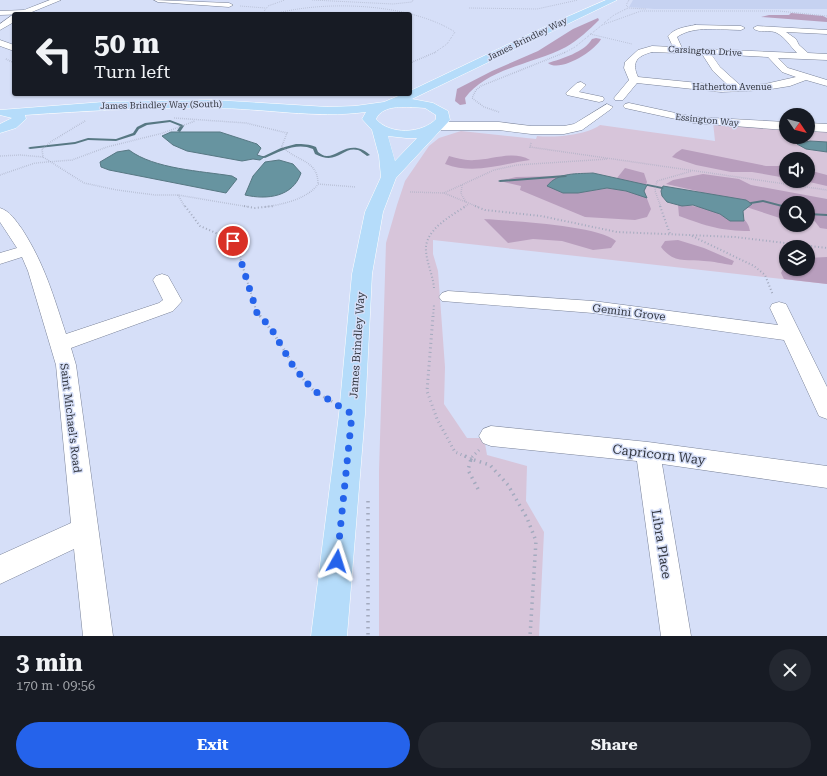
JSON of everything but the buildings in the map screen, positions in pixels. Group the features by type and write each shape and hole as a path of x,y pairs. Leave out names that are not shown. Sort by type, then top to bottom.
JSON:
{"main road":[{"name":"James Brindley Way","path":"412,94 443,81 526,39 613,0"},
{"name":"James Brindley Way","path":"436,109 430,97 432,91 443,81"},
{"name":"James Brindley Way","path":"386,105 407,96"},
{"path":"389,176 386,156 377,128 369,118 371,113 386,105 414,103 436,109 443,114 444,120 436,127"},
{"name":"James Brindley Way (South)","path":"3,112 92,107 213,104 282,110 328,111 355,110 386,105"},
{"name":"James Brindley Way (South)","path":"4,128 92,107"},
{"name":"James Brindley Way (South)","path":"282,110 406,134 436,127"},
{"path":"3,112 16,114 19,116 17,122 4,128"},
{"name":"James Brindley Way","path":"330,636 352,414 362,274 374,212 389,176 436,127"}],"street":[{"path":"24,12 57,0"},
{"path":"158,0 229,5"},
{"path":"215,12 239,0"},
{"path":"0,13 12,13"},
{"path":"0,28 12,19"},
{"path":"678,49 672,36 688,29 741,28"},
{"path":"757,28 827,32"},
{"path":"716,29 722,38"},
{"path":"778,30 793,41 794,46 805,55"},
{"path":"0,43 12,47"},
{"name":"Carsington Drive","path":"634,80 629,68 630,62 641,52 652,49 704,50 827,57"},
{"path":"704,50 716,69 738,88"},
{"path":"770,54 785,70 827,84"},
{"name":"Hatherton Avenue","path":"634,80 689,87 738,88 784,85 805,77"},
{"path":"619,98 634,80"},
{"path":"436,109 462,118 499,126 531,130 564,130 578,127 603,103 607,97 619,98 628,102 629,106 619,109 603,103 571,98 582,85"},
{"name":"Essington Way","path":"629,106 694,120 779,126"},
{"path":"436,127 499,126"},
{"path":"815,127 827,128"},
{"name":"Saint Michael's Road","path":"0,213 9,222 27,250 37,271 66,365 67,390 86,530 98,636"},
{"path":"0,259 27,250"},
{"path":"60,344 166,307 173,301 162,280"},
{"name":"Gemini Grove","path":"439,294 467,292 593,307 790,334"},
{"path":"779,308 827,410"},
{"name":"Capricorn Way","path":"491,436 648,452 827,477"},
{"name":"Libra Place","path":"648,452 676,636"},
{"path":"0,570 86,530"}],"path":[{"path":"229,5 265,8 284,0"},
{"path":"312,0 393,4 408,4 413,0"},
{"path":"469,8 510,10 537,9 578,0"},
{"path":"628,8 626,5 629,0"},
{"path":"282,12 312,4 352,5 383,8 402,12"},
{"path":"263,12 265,8"},
{"path":"500,112 479,106 472,98 476,90 496,80 564,53 575,47 614,15 628,8 652,10 792,11 827,16"},
{"path":"602,25 628,14 652,10"},
{"path":"412,14 446,24 455,32 451,41 439,52 412,62"},
{"path":"590,34 652,49"},
{"path":"43,157 42,149 48,142 84,121 92,107"},
{"path":"0,156 20,155 43,157 84,183 148,194 178,195 255,208 275,206 296,199 314,190 318,184 320,175 315,168 285,152 282,146 287,133 275,128 249,124 172,118"},
{"path":"0,175 35,163 72,160 107,147 142,140 196,120"},
{"path":"531,142 530,147 827,190"},
{"path":"444,193 494,170 517,165 614,158"},
{"path":"670,234 655,191 656,180 694,170"},
{"path":"318,184 356,187"},
{"path":"462,185 461,194 468,203"},
{"path":"410,192 444,193 484,210 541,216 617,232 735,237 827,248"},
{"path":"178,195 191,218 201,226 233,241 237,248 257,313 271,328 293,366 313,390 352,414"},
{"path":"468,203 437,226 427,241 425,249 439,294 431,326 427,391 437,419 455,452 490,465 508,485 527,518 536,541 530,636"},
{"path":"689,235 754,266 764,275 779,308"},
{"path":"478,490 468,470 471,459 491,436"},
{"path":"368,496 368,636"}],"shaded area":[{"path":"633,0 827,0 827,9 654,9 629,7"},
{"path":"791,13 823,16 827,18 827,22 761,17 769,15 789,15"},
{"path":"598,18 599,20 587,31 566,47 498,73 474,88 465,98 466,104 460,105 455,101 457,89 492,71 538,51 573,29"},
{"path":"592,39 601,39 585,55 560,65 548,63 566,57 584,48"},
{"path":"713,122 779,127 779,144 815,144 815,128 827,128 827,284 433,240 433,254 438,271 445,367 444,404 467,438 484,438 487,455 527,466 526,501 544,532 539,636 379,636 379,471 386,243 405,181 429,146 439,138 461,131 536,139 537,136 552,137 579,133 600,125 715,141"},
{"path":"171,132 220,132 257,144 261,148 257,155 264,157 260,160 253,159 242,161 187,151 173,145 162,136"},
{"path":"815,141 827,142 827,152 806,149 797,144 815,144"},
{"path":"682,149 766,166 779,166 779,177 752,172 731,172 696,165 672,157"},
{"path":"129,150 139,156 164,165 192,171 232,176 237,179 226,193 109,170 101,167 100,162 117,152"},
{"path":"449,156 462,159 481,160 503,156 517,156 530,160 488,168 466,169 445,164"},
{"path":"279,160 293,164 301,173 292,187 286,192 270,197 245,195 253,176 265,162"},
{"path":"625,168 644,173 647,182 644,191 651,209 647,217 635,220 585,217 520,190 521,186 500,181 516,177 565,176 578,193 607,188 626,191 617,178"},
{"path":"815,172 827,175 827,186 815,183"},
{"path":"593,173 647,185 644,191 647,198 626,191 607,188 578,193 563,193 547,186 551,181 562,176"},
{"path":"703,174 739,179 751,185 811,196 779,196 779,218 697,191 666,184 673,180"},
{"path":"663,186 746,200 752,204 743,211 744,221 730,221 720,214 693,205 682,206 667,202 662,196 661,191"},
{"path":"815,197 827,199 827,229 820,228 815,222"},
{"path":"678,205 720,209 731,212 741,217 747,223 750,231 722,229 689,220 679,216"},
{"path":"484,219 553,225 592,231 616,241 611,248 593,250 562,241 533,239 508,243"},
{"path":"678,240 704,248 734,261 732,265 711,261 681,260 671,256 661,247 665,241"},
{"path":"827,257 827,284 784,279 782,276 815,276 815,258"}],"waterway":[{"path":"30,148 75,143 88,139 116,140 134,134 138,128 146,124 170,121 182,126 179,131"},
{"path":"264,157 296,145 315,148 316,153 328,157 333,157 351,149 360,150 368,155"},
{"path":"500,181 565,176"},
{"path":"648,185 662,188"},
{"path":"751,203 763,201 779,205"},
{"path":"815,214 827,215"}],"route":[{"path":"233,241 237,248 257,313 271,328 293,366 313,390 352,414 337,561"}]}
